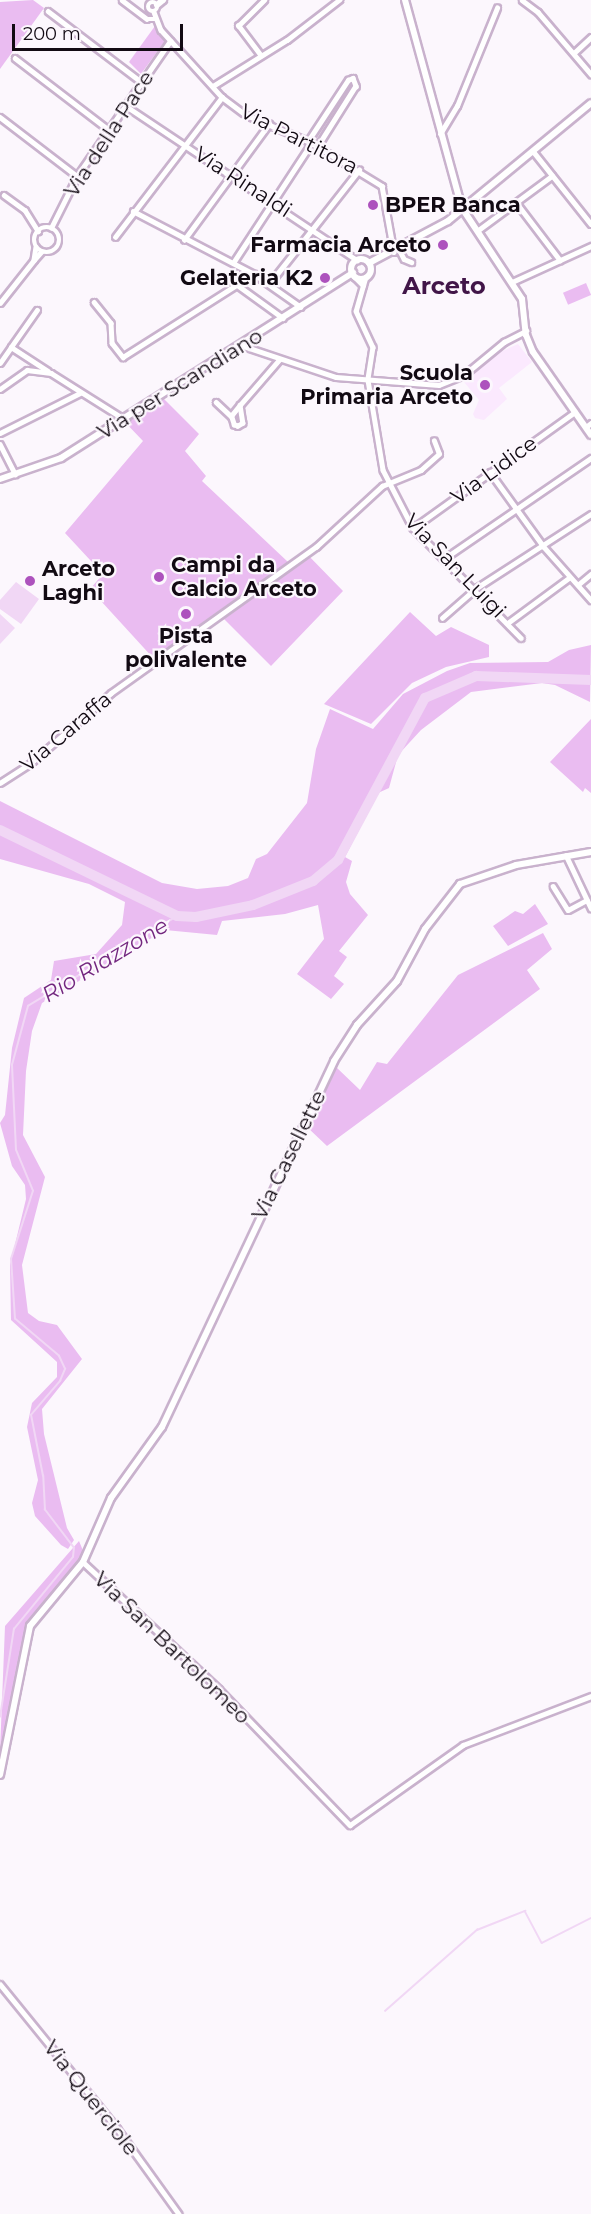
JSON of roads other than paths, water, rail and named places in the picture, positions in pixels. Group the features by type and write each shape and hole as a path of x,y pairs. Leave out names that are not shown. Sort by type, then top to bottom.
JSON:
{"street":[{"path":"122,0 147,19 156,19"},
{"path":"261,56 238,26 264,0"},
{"path":"213,86 261,56 339,0"},
{"path":"405,0 462,208 512,282 524,306 526,331 533,352 575,412 588,425 591,435"},
{"path":"522,0 538,12 591,74"},
{"name":"Via Partitora","path":"160,2 148,2 149,10 154,12 170,41 222,97 246,115 310,142 382,186 397,250"},
{"name":"Via Partitora","path":"154,12 160,2"},
{"path":"440,134 457,106 497,8"},
{"path":"48,11 143,83"},
{"path":"574,53 591,38"},
{"name":"Via della Pace","path":"51,228 77,176 170,41"},
{"path":"15,58 109,130"},
{"path":"233,263 348,80 353,78 356,86 317,147"},
{"path":"115,237 184,143 222,97"},
{"path":"363,285 353,275 352,265 357,260 369,263 436,230 591,103"},
{"name":"Via Rinaldi","path":"126,106 357,260"},
{"path":"0,117 77,176"},
{"path":"184,240 269,124"},
{"path":"533,151 591,224"},
{"path":"270,283 315,230 359,170"},
{"path":"477,231 552,176"},
{"path":"4,195 25,210 38,231 34,260"},
{"path":"516,202 561,260"},
{"path":"133,211 184,240 270,283 301,307"},
{"path":"36,247 41,252 53,252 59,247 60,236 51,228 38,231"},
{"path":"512,282 591,246"},
{"path":"397,250 411,262"},
{"path":"1,300 41,252"},
{"path":"353,275 366,277 370,272 369,263"},
{"path":"94,302 111,323 112,343 123,357 254,274"},
{"name":"Via per Scandiano","path":"0,479 61,458 126,420 240,345 285,320 301,307 353,275"},
{"name":"Via San Luigi","path":"366,277 356,311 373,347 368,380 378,450 389,485 413,528 509,622 521,638"},
{"path":"236,284 285,320"},
{"path":"0,363 37,310"},
{"path":"240,345 319,373 368,380 439,385 464,375 504,342 526,331"},
{"path":"11,347 126,420"},
{"path":"231,416 279,360"},
{"path":"0,389 27,370 51,373"},
{"path":"0,433 81,393"},
{"path":"216,402 231,416 234,425 243,423 240,405"},
{"name":"Via Lidice","path":"413,528 575,412"},
{"name":"Via Caraffa","path":"0,783 32,763 111,693 316,547 376,490 421,470 439,454 434,441"},
{"path":"0,444 15,474"},
{"path":"445,558 591,458"},
{"path":"490,472 544,547 569,578 579,584 591,600"},
{"path":"442,618 475,589 544,547 591,513"},
{"path":"579,584 591,574"},
{"path":"509,622 569,578"},
{"name":"Via Casellette","path":"83,1562 111,1498 162,1427 334,1061 357,1025 397,981 425,929 460,884 516,865 591,852"},
{"path":"566,855 591,908"},
{"path":"553,886 568,910 587,900"},
{"name":"Via San Bartolomeo","path":"0,1775 30,1626 83,1562 219,1689 350,1825 463,1745 591,1696"},
{"name":"Via Querciole","path":"0,1984 117,2128 179,2214"}],"waterway":[{"path":"0,830 177,916 196,917 253,905 313,881 338,860 425,698 476,676 591,680"},
{"name":"Rio Riazzone","path":"0,1717 14,1629 73,1557 74,1548 45,1510 43,1476 31,1415 60,1381 65,1369 59,1356 15,1319 11,1259 33,1191 16,1150 12,1065 28,1006 177,916"},
{"path":"385,2011 477,1930 525,1911 542,1943 591,1918"}],"place":[{"name":"BPER Banca","path":"373,205"},
{"name":"Farmacia Arceto","path":"443,245"},
{"name":"Gelateria K2","path":"325,278"},
{"name":"Scuola Primaria Arceto","path":"485,385"},
{"name":"Campi da Calcio Arceto","path":"159,577"},
{"name":"Arceto Laghi","path":"30,581"},
{"name":"Pista polivalente","path":"186,614"}],"district":[{"name":"Arceto","path":"444,286"}]}
